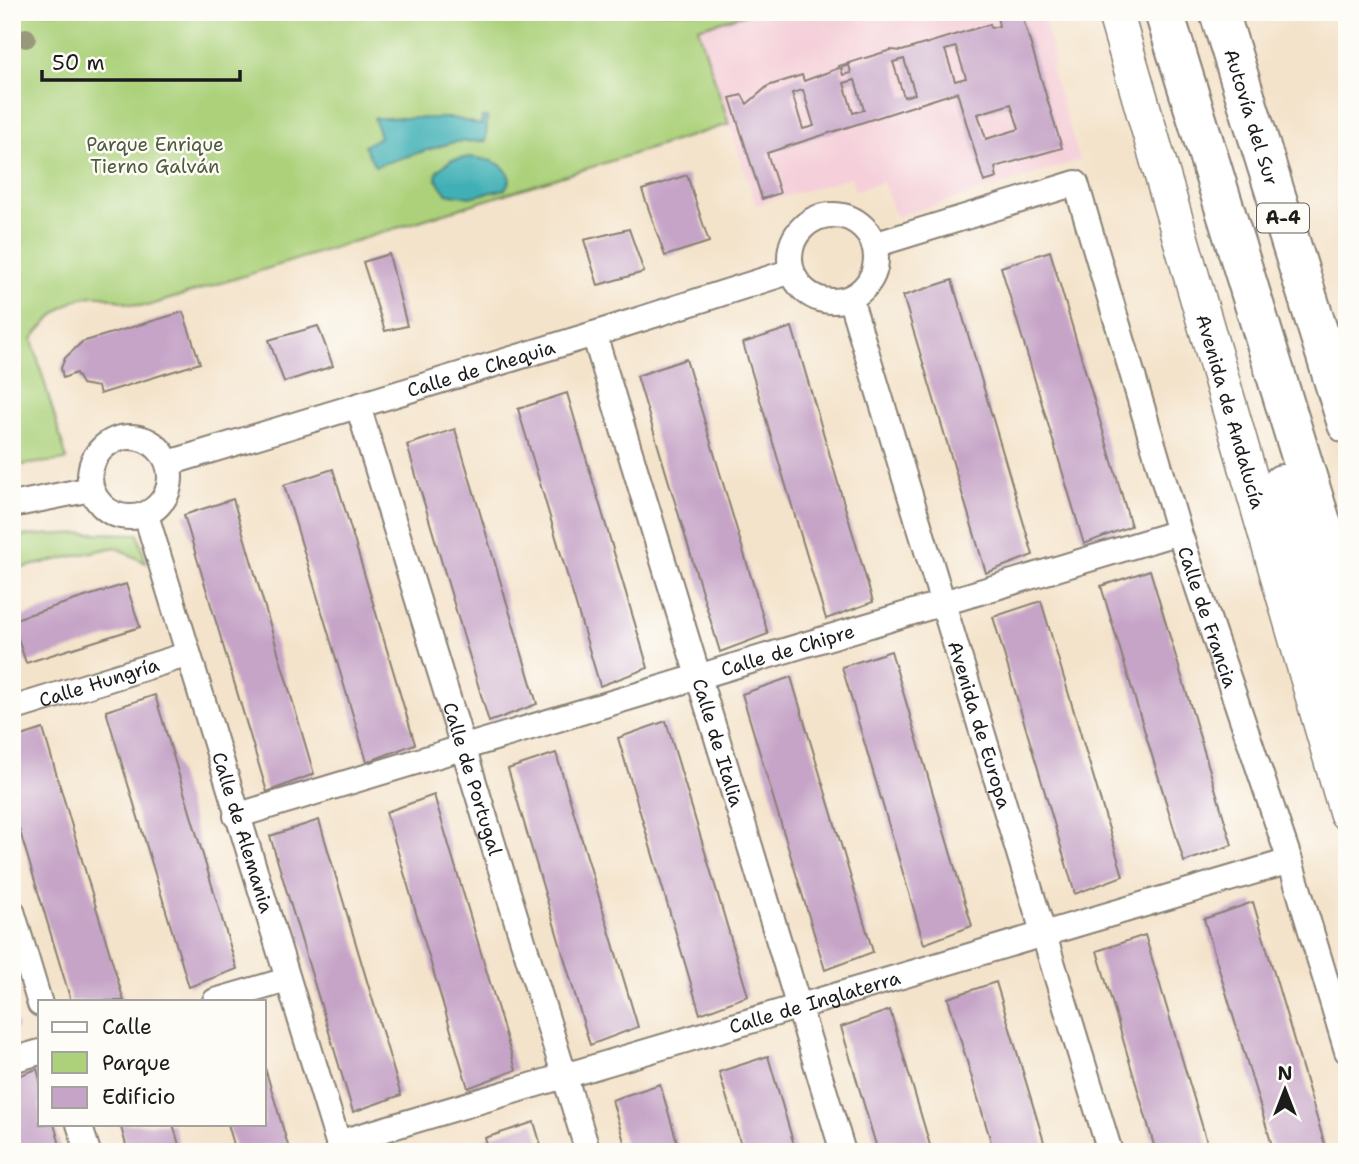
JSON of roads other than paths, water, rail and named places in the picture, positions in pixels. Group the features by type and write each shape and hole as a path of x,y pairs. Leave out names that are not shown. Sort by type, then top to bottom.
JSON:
{"highway":[{"name":"A-4","path":"1164,12 1347,606"},
{"name":"Autovía del Sur","path":"1219,12 1347,424"},
{"path":"1238,256 1263,415 1347,715"}],"street":[{"name":"Avenida de Andalucía","path":"1115,12 1347,813"},
{"name":"Calle de Francia","path":"874,245 1076,183 1179,532 1290,861 1347,1051"},
{"path":"826,216 850,219 860,225 874,245 874,270 869,281 850,298 838,301 814,297 804,291 792,271 790,259 796,236 804,226 826,216"},
{"name":"Calle de Chequia","path":"169,463 792,271"},
{"name":"Avenida de Europa","path":"850,298 1110,1152"},
{"name":"Calle de Italia","path":"594,334 844,1152"},
{"name":"Calle de Portugal","path":"358,406 589,1152"},
{"path":"138,437 151,442 169,463 170,488 164,499 146,515 132,518 106,510 91,489 92,461 111,441 138,437"},
{"path":"12,505 91,489"},
{"name":"Calle de Alemania","path":"146,515 186,655 340,1147"},
{"name":"Calle de Chipre","path":"236,816 1179,532"},
{"name":"Calle Hungría","path":"12,709 186,655"},
{"name":"Calle de Inglaterra","path":"340,1147 566,1076 1290,861"},
{"path":"12,911 39,1000"},
{"path":"218,1000 288,980"},
{"path":"12,1060 38,1053"},
{"path":"80,1126 88,1152"}],"water":[{"path":"482,117 487,117 486,141 454,142 375,166 364,146 380,137 374,118 454,118 481,125"},
{"path":"470,157 495,162 505,169 510,180 505,189 470,197 446,193 436,179 437,171 451,160"}],"park label":[{"name":"Parque Enrique Tierno Galván","path":"155,155"}]}
